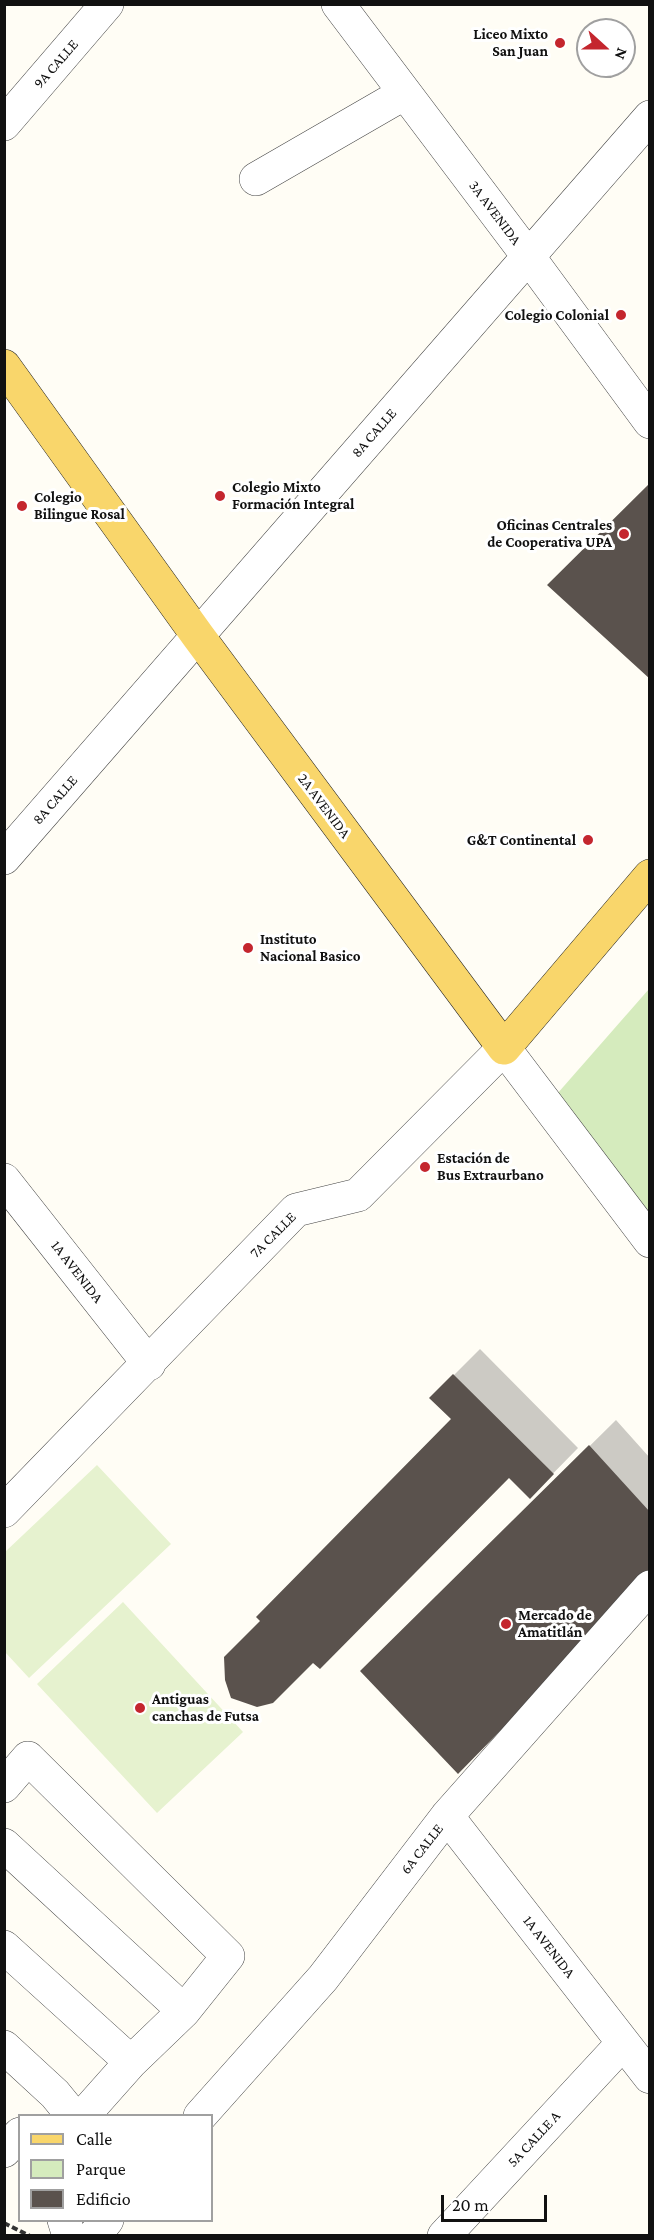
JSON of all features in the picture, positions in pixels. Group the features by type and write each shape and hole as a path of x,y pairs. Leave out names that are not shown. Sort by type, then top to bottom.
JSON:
{"main road":[{"name":"2A AVENIDA","path":"4,366 198,636 504,1048"},
{"name":"7A CALLE","path":"504,1048 650,876"}],"street":[{"name":"9A CALLE","path":"4,124 107,4"},
{"name":"3A AVENIDA","path":"338,4 528,256 650,423"},
{"path":"256,179 405,93"},
{"name":"8A CALLE","path":"4,858 650,117"},
{"name":"2A AVENIDA","path":"504,1048 650,1241"},
{"name":"7A CALLE","path":"4,1511 149,1364 296,1209 358,1195 504,1048"},
{"name":"1A AVENIDA","path":"4,1180 149,1364"},
{"name":"6A CALLE","path":"201,2114 323,1978 447,1816 650,1587"},
{"path":"4,1786 27,1758 228,1956 184,2012 130,2062 84,2114"},
{"name":"1A AVENIDA","path":"447,1816 650,2078"},
{"path":"4,1845 184,2012"},
{"path":"4,1947 130,2062"},
{"name":"5A CALLE A","path":"444,2235 623,2043"},
{"path":"4,2047 54,2108"},
{"path":"4,2151 18,2136"},
{"path":"69,2222 94,2231"}],"path":[{"path":"4,2223 30,2235"}],"green space":[{"path":"649,989 649,1218 557,1094"},
{"path":"97,1465 171,1544 29,1678 5,1652 5,1552"},
{"name":"Antiguas canchas de Futsa","path":"123,1602 243,1732 157,1813 37,1684"}],"building":[{"name":"Oficinas Centrales de Cooperativa UPA","path":"650,483 650,679 547,585"},
{"path":"453,1374 554,1474 530,1499 509,1478 320,1669 313,1663 273,1703 257,1707 231,1698 225,1680 224,1657 260,1621 256,1617 451,1419 429,1398"},
{"name":"Mercado de Amatitlán","path":"589,1445 650,1512 650,1578 458,1774 360,1671"}],"place":[{"name":"Liceo Mixto San Juan","path":"560,43"},
{"name":"Colegio Colonial","path":"621,315"},
{"name":"Colegio Mixto Formación Integral","path":"220,496"},
{"name":"Colegio Bilingue Rosal","path":"22,506"},
{"name":"Oficinas Centrales de Cooperativa UPA","path":"624,534"},
{"name":"G&T Continental","path":"588,840"},
{"name":"Instituto Nacional Basico","path":"248,948"},
{"name":"Estación de Bus Extraurbano","path":"425,1167"},
{"name":"Mercado de Amatitlán","path":"506,1624"},
{"name":"Antiguas canchas de Futsa","path":"140,1708"}]}
